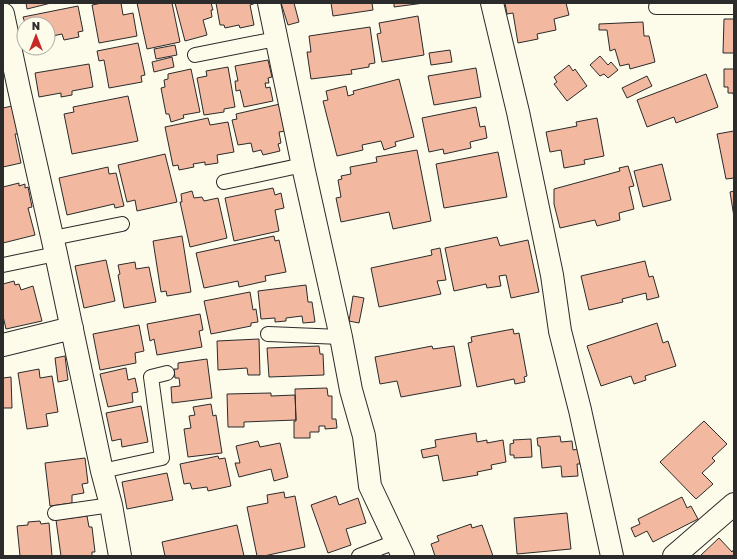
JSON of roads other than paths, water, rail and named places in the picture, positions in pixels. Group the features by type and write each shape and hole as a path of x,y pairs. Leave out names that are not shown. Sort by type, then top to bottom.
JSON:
{"street":[{"path":"269,3 341,337 351,390 364,436 370,486 399,549"},
{"path":"492,3 518,112 552,275 560,331 580,410 612,556"},
{"path":"3,14 11,90 55,246 102,471 111,505 120,556"},
{"path":"3,345 72,328"},
{"path":"674,556 734,504"}],"lane":[{"path":"656,8 734,7"},
{"path":"195,55 276,39"},
{"path":"224,182 303,165"},
{"path":"3,265 122,224"},
{"path":"268,334 341,337"},
{"path":"102,471 162,458 151,377 167,373"},
{"path":"55,513 111,505"},
{"path":"359,556 399,549"}]}
